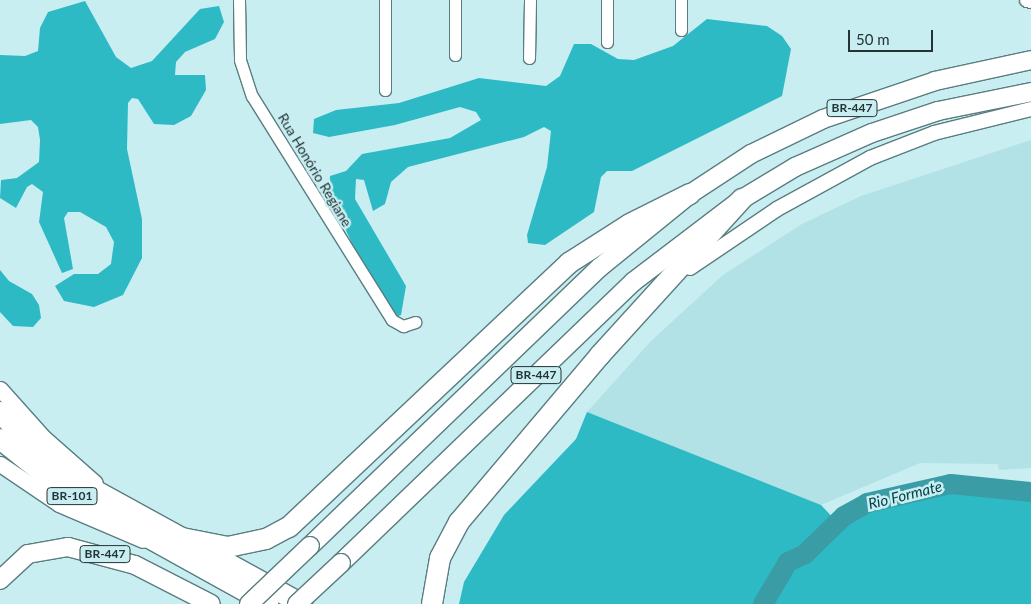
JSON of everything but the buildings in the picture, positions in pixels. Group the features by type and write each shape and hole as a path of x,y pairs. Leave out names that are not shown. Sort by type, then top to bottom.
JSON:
{"highway":[{"path":"177,537 202,545 241,546 289,527 569,264 616,232 690,194"},
{"path":"432,604 440,558 459,522 645,305 742,199"},
{"name":"BR-101","path":"0,412 28,443 126,511 302,604"},
{"name":"BR-101","path":"0,439 68,493 153,543 268,604"}],"main road":[{"name":"BR-447","path":"249,604 599,268 690,194 751,154 823,119 935,81 1031,60"},
{"name":"BR-447","path":"297,604 626,288 742,199 794,168 872,133 938,111 1031,92"},
{"path":"0,389 42,437 126,511"},
{"path":"0,464 59,504 123,536 153,543"},
{"name":"BR-447","path":"0,580 28,554 68,546 125,562 211,604"}],"street":[{"name":"Rua Honório Regiane","path":"239,0 240,60 252,96 382,306 398,323 415,322"},
{"path":"385,0 385,90"},
{"path":"455,0 455,55"},
{"path":"528,58 530,0"},
{"path":"606,42 607,0"},
{"path":"681,0 681,30"},
{"path":"645,305 705,255 870,158 934,133 1031,109"}],"shaded area":[{"path":"85,1 116,57 131,68 152,61 200,9 219,6 224,22 215,39 185,52 176,62 175,75 205,75 206,90 191,116 174,125 154,124 138,99 132,98 128,103 127,149 142,219 142,258 123,295 94,307 64,301 55,286 74,274 98,274 111,264 114,242 106,227 80,212 68,212 64,218 73,269 62,273 39,222 43,192 32,184 27,187 16,208 0,198 1,180 17,178 39,162 40,140 38,127 31,120 0,124 0,55 25,56 38,51 40,28 48,12"},
{"path":"707,19 767,26 782,36 791,49 782,96 632,171 607,171 601,177 594,212 545,245 528,243 527,235 547,167 551,131 544,127 524,137 408,167 391,182 385,204 373,211 364,180 356,179 355,199 406,286 401,315 394,318 359,259 329,193 330,176 346,171 362,154 450,138 481,120 476,112 460,107 395,125 329,137 313,133 314,119 336,110 399,103 479,78 546,86 560,76 574,44 591,44 618,59 634,60 673,46"},
{"path":"1031,140 1031,468 999,470 998,464 920,463 821,505 587,412 651,341 723,275 802,224 861,196"},
{"path":"0,270 9,281 32,294 39,305 41,318 33,327 13,326 0,312"},
{"path":"587,412 821,505 837,522 867,503 951,484 1031,492 1031,604 459,604 464,582 504,515 576,439"}],"waterway":[{"name":"Rio Formate","path":"763,604 788,562 805,554 844,516 867,503 951,484 1031,492"}]}
